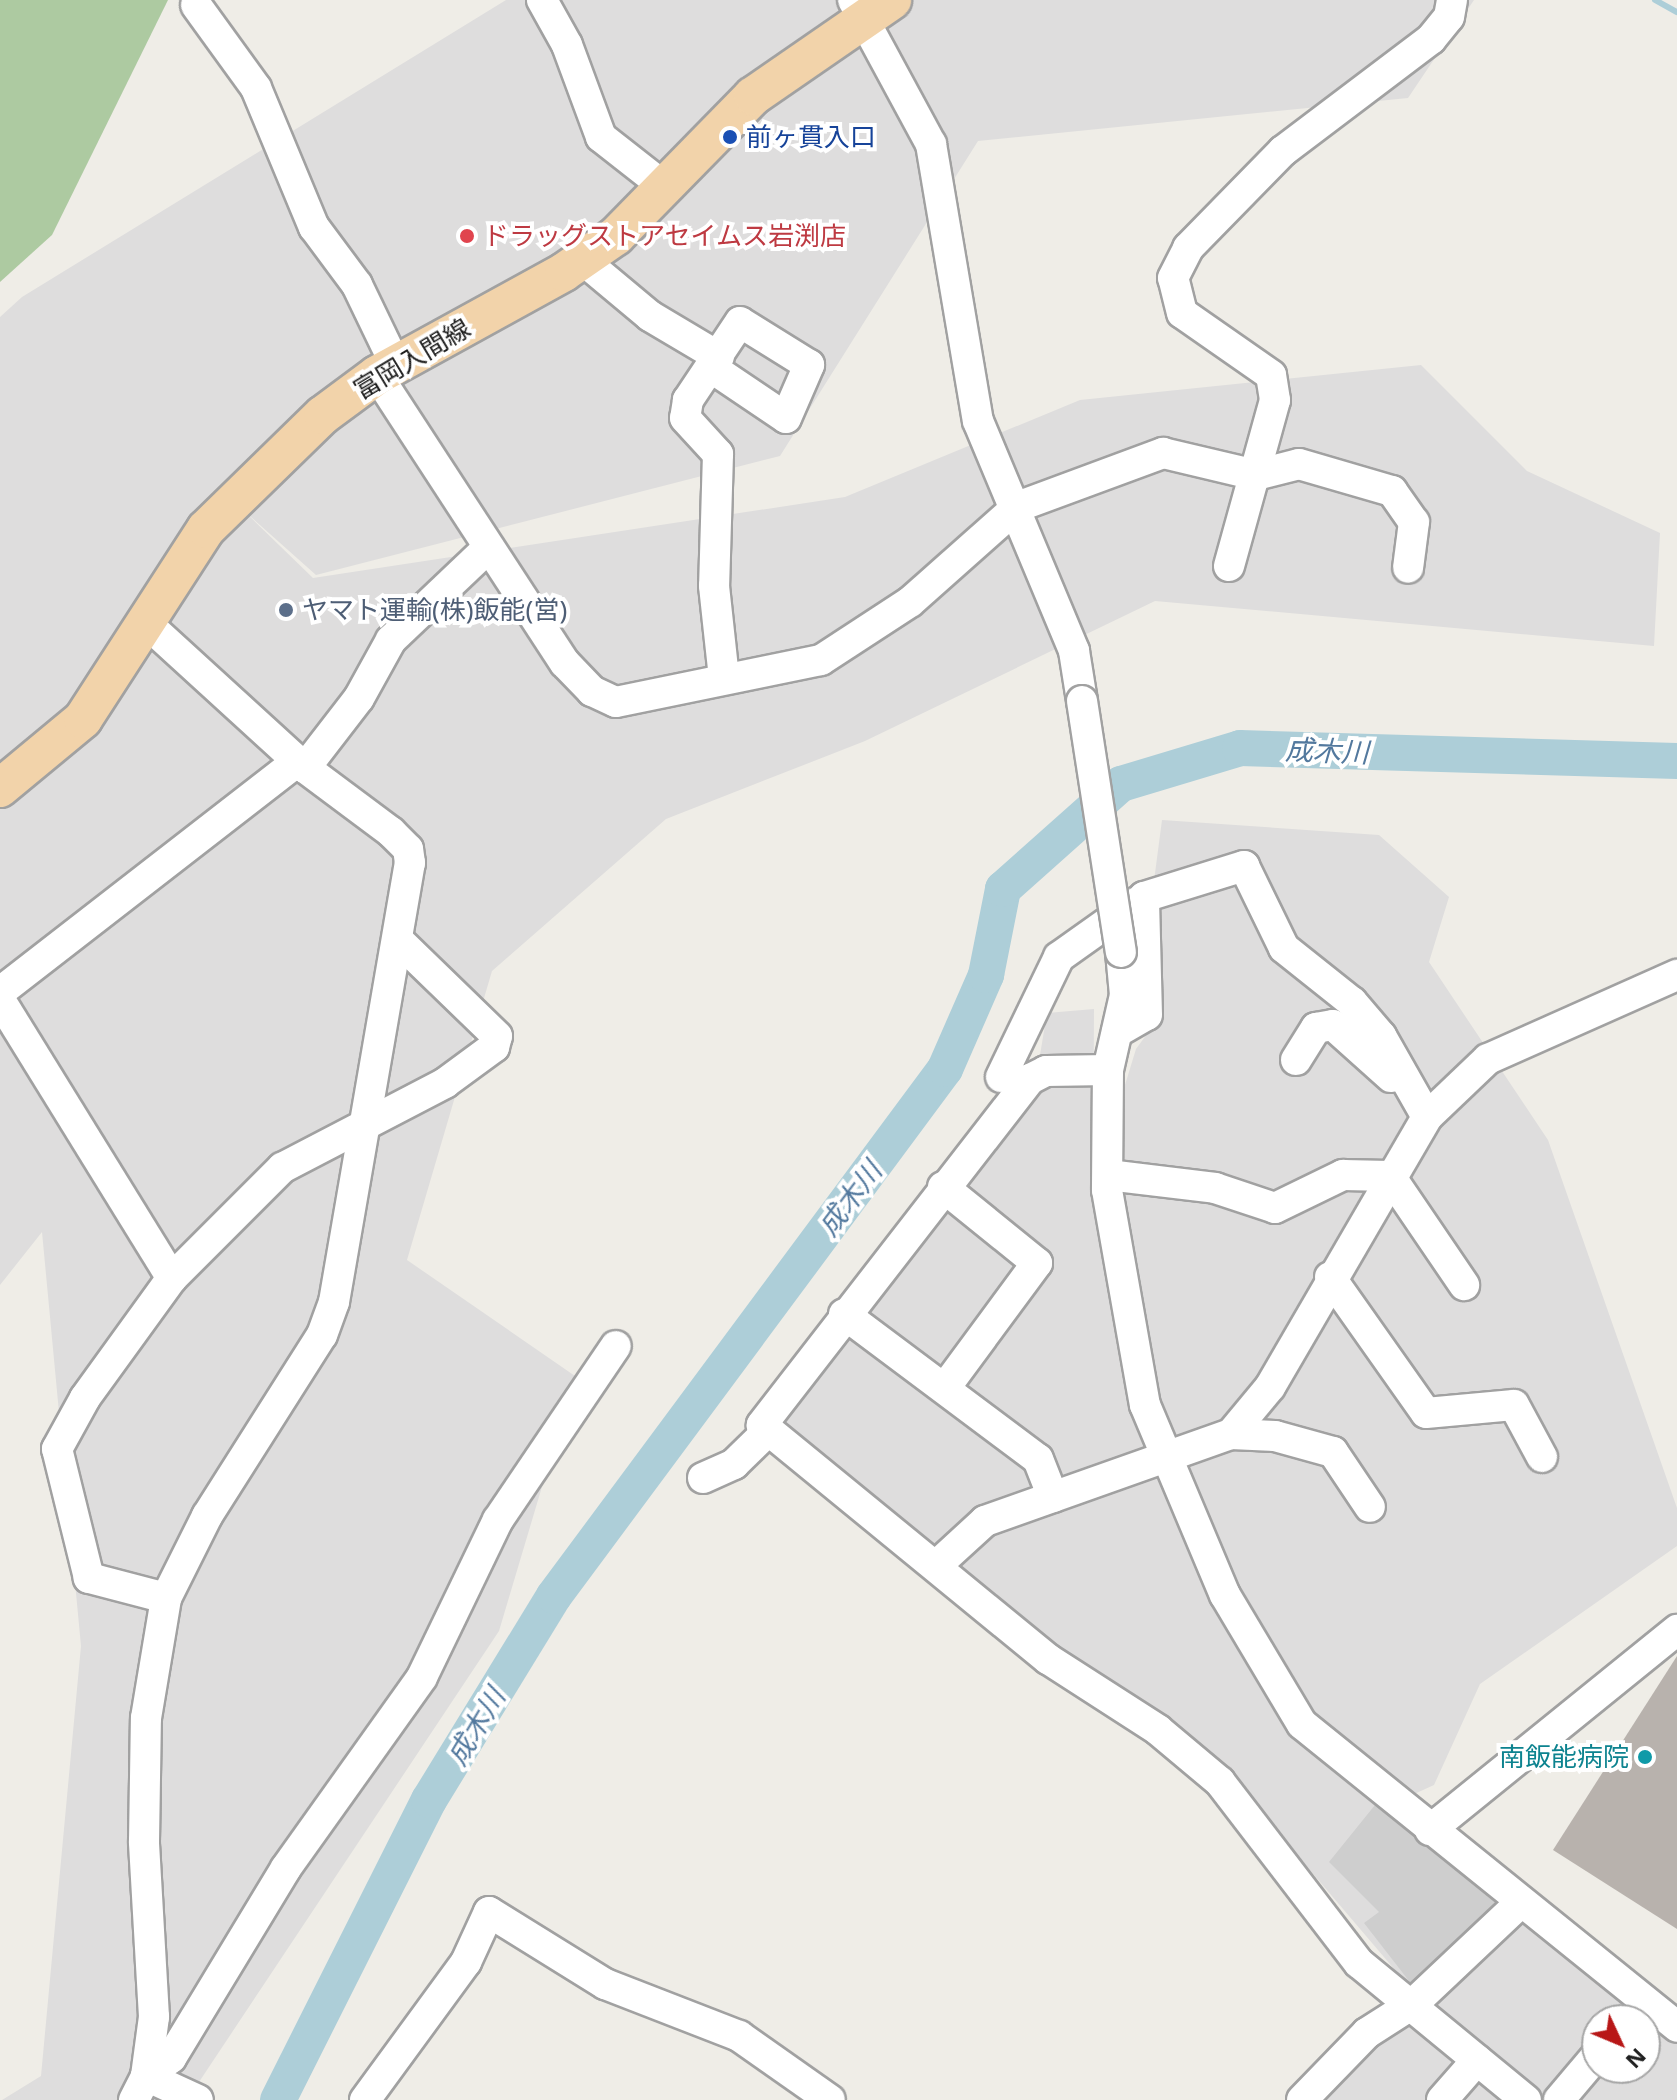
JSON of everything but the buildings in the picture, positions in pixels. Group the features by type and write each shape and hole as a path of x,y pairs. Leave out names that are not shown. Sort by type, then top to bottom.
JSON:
{"main road":[{"name":"富岡入間線","path":"0,788 83,719 223,510 323,415 386,369 583,260 666,188 753,96 868,6"}],"street":[{"path":"542,0 567,45 601,137 666,188"},
{"path":"1229,566 1275,400 1271,375 1182,313 1173,278 1188,248 1283,151 1431,39 1449,17 1452,0"},
{"path":"196,5 256,88 314,227 357,285 386,369 488,548 565,663 592,691 616,702 724,678 779,673 821,660 910,602 1017,507 1163,453 1256,475 1299,464 1392,491 1414,522 1408,568"},
{"path":"868,6 931,144 978,421 1017,507 1074,651 1121,952 1125,995 1108,1070 1108,1175 1145,1405 1225,1595 1302,1724 1521,1902 1628,2004"},
{"path":"583,260 650,316 715,362 688,400 685,418 718,454 721,511 714,586 724,678"},
{"path":"0,992 302,764 359,698 391,640 488,548"},
{"path":"140,2088 154,2017 144,1841 146,1718 166,1598 207,1516 322,1335 368,1121 399,941 408,849 302,764 146,623"},
{"path":"1001,1077 1059,957 1144,897 1244,866 1284,948 1352,1002 1381,1036 1427,1117"},
{"path":"1117,1032 1147,1015 1144,897"},
{"path":"166,1598 89,1578 57,1449 85,1398 172,1278 282,1168 445,1083 494,1047 497,1036 399,941"},
{"path":"1231,1434 1270,1387 1330,1277 1427,1117 1488,1059 1677,975"},
{"path":"0,1000 172,1278"},
{"path":"1296,1060 1316,1028 1333,1025 1368,1052 1427,1117"},
{"path":"1108,1070 1046,1071 1030,1079 844,1314 762,1425 937,1565 1048,1659 1158,1730 1220,1782 1359,1963 1414,2003 1526,2100"},
{"path":"1108,1175 1215,1188 1275,1208 1343,1175 1390,1176"},
{"path":"1390,1176 1464,1285"},
{"path":"943,1187 1037,1263 945,1388"},
{"path":"1330,1277 1426,1413 1514,1405 1542,1457"},
{"path":"844,1314 1038,1459 1053,1497"},
{"path":"140,2088 171,2058 286,1868 422,1677 498,1520 616,1346"},
{"path":"703,1478 734,1464 769,1430"},
{"path":"937,1565 985,1521 1231,1434 1275,1436 1333,1452 1370,1507"},
{"path":"1430,1830 1677,1630"},
{"path":"1302,2100 1367,2033 1414,2003 1521,1902"},
{"path":"365,2100 466,1962 489,1912 605,1984 739,2036 830,2100"},
{"path":"1442,2100 1477,2060"},
{"path":"1559,2100 1581,2074"},
{"path":"140,2088 198,2100"}],"shaded area":[{"path":"506,0 1474,0 1408,98 978,141 780,456 316,575 242,509 313,578 845,497 1080,400 1421,365 1527,471 1660,533 1654,646 1155,601 865,741 666,819 492,971 407,1260 575,1376 499,1631 187,2100 2,2100 41,2076 81,1646 42,1232 0,1285 0,317 22,297"},
{"path":"1162,820 1379,835 1449,897 1429,962 1548,1140 1677,1508 1677,1546 1480,1684 1434,1785 1412,1795 1305,1714 1239,1595 1160,1404 1119,1183 1117,1111 1136,1049 1155,1023 1152,896"},
{"path":"1094,1009 1093,1192 1228,1625 1249,1669 1298,1731 1649,2004 1581,2004 1581,2084 1661,2084 1661,2014 1677,2026 1677,2100 1310,2100 1424,2004 1217,1761 1047,1644 780,1426 1035,1085 1047,1013"},
{"path":"1375,1805 1507,1907 1416,1990 1364,1923 1379,1912 1329,1862"}],"green space":[{"path":"0,0 168,0 52,235 0,282"}],"waterway":[{"path":"1655,0 1677,12"},
{"name":"成木川","path":"278,2100 429,1800 554,1596 945,1069 986,975 1003,889 1121,784 1240,748 1677,761"}],"place":[{"name":"前ヶ貫入口","path":"730,137"},
{"name":"ドラッグストアセイムス岩渕店","path":"467,236"},
{"name":"ヤマト運輸(株)飯能(営)","path":"286,610"},
{"name":"南飯能病院","path":"1645,1757"}]}
